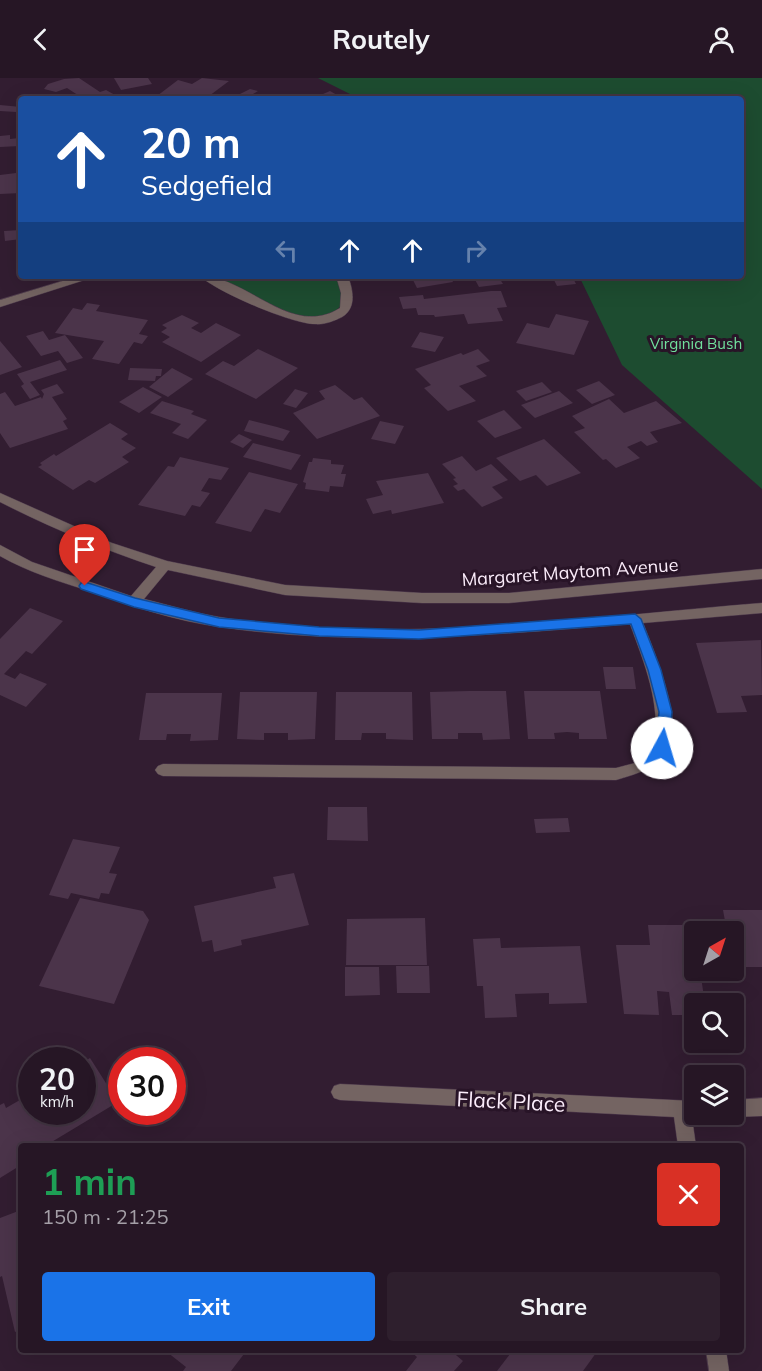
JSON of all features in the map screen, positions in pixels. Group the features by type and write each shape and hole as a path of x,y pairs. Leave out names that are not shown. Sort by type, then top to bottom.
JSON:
{"street":[{"path":"0,304 81,279"},
{"path":"212,279 285,314 315,321 333,318 345,310 348,301 343,279"},
{"name":"Margaret Maytom Avenue","path":"0,497 41,518 107,546 165,565 285,590 422,598 509,598 762,574"},
{"path":"0,550 27,565 134,602 219,622 319,632 419,634 762,608"},
{"path":"134,602 165,565"},
{"path":"163,770 372,774 616,774 640,767 662,748 665,712 654,670 635,619"},
{"name":"Flack Place","path":"339,1092 684,1110"},
{"path":"744,1108 762,1107"},
{"name":"Flack Place","path":"687,1143 688,1125"},
{"path":"716,1353 719,1371"}],"green space":[{"name":"Virginia Bush","path":"318,78 762,78 762,489 622,365 580,279 744,279 744,96 354,96"},
{"path":"211,279 338,279 349,299 326,319 304,319"}],"building":[{"path":"79,78 100,92 106,90 115,95 79,96 67,88 56,92 44,89 48,84 64,79"},
{"path":"114,78 148,78 152,84 121,90"},
{"path":"202,78 229,81 209,96 157,96 178,80 192,84"},
{"path":"250,89 258,91 253,94 256,96 236,96"},
{"path":"330,91 339,96 318,96"},
{"path":"0,105 18,107 18,114 0,111"},
{"path":"10,135 10,139 18,138 18,146 0,147 0,136"},
{"path":"18,171 18,193 0,194 0,175"},
{"path":"18,230 18,239 5,241 4,231"},
{"path":"412,279 452,279 453,282 417,288"},
{"path":"475,279 500,279 503,284 479,287"},
{"path":"554,279 574,279 576,284 557,286"},
{"path":"501,291 507,307 497,308 503,321 468,324 464,314 435,317 434,315 418,315 416,308 403,309 399,297 423,295 424,299"},
{"path":"87,303 100,305 96,311 148,320 139,334 148,336 142,344 134,342 119,364 92,359 104,341 55,333 73,308 82,310"},
{"path":"556,314 589,321 574,355 516,343 527,323 549,328"},
{"path":"182,315 199,323 191,328 201,333 216,323 241,335 201,362 162,342 170,337 161,332 167,328 162,325"},
{"path":"43,331 49,340 65,335 83,358 67,363 58,351 41,356 26,336"},
{"path":"420,332 444,337 435,352 411,347"},
{"path":"0,341 22,367 0,375"},
{"path":"258,349 298,368 256,399 205,374 223,361 234,366"},
{"path":"478,349 490,361 476,366 487,376 459,386 476,401 448,411 424,388 431,385 415,369"},
{"path":"60,360 67,370 30,382 40,395 30,399 21,386 24,384 17,374"},
{"path":"130,368 162,369 161,376 156,376 155,381 128,380"},
{"path":"172,368 193,379 168,397 149,387"},
{"path":"599,381 615,395 592,404 576,390"},
{"path":"542,382 552,392 526,401 516,391"},
{"path":"57,384 64,393 52,397 67,419 63,421 68,429 10,448 0,433 0,394 5,392 15,406 41,397 42,399 44,394 41,390"},
{"path":"335,385 354,400 362,397 380,416 317,439 293,413 325,399 319,391"},
{"path":"143,387 162,397 139,413 119,402"},
{"path":"295,389 308,393 296,408 283,404"},
{"path":"559,391 573,403 535,418 521,405"},
{"path":"609,399 624,413 656,401 682,423 650,432 658,442 647,446 641,441 627,447 640,458 616,468 606,459 603,460 574,432 585,428 572,416"},
{"path":"162,401 194,411 191,414 207,420 188,439 172,433 181,424 150,413"},
{"path":"504,410 522,428 495,438 477,421"},
{"path":"249,420 290,431 283,441 244,431"},
{"path":"380,421 404,426 395,444 371,439"},
{"path":"110,423 128,434 121,439 136,448 122,457 129,462 95,483 89,480 73,490 38,467 42,465 40,463 54,454 56,456"},
{"path":"239,434 252,440 243,448 230,442"},
{"path":"544,439 581,473 547,486 536,475 520,481 496,458"},
{"path":"253,443 301,455 291,470 243,457"},
{"path":"462,456 476,471 491,464 508,480 492,487 503,498 482,507 464,489 458,491 453,486 458,484 453,479 456,478 442,464"},
{"path":"180,457 229,468 221,480 209,478 201,491 210,493 200,507 192,505 185,516 138,505 168,466 174,467"},
{"path":"313,458 331,460 331,464 344,465 341,474 346,474 343,487 330,486 329,492 305,489 306,483 303,482 309,462 312,462"},
{"path":"249,472 298,484 280,513 265,509 251,532 215,523"},
{"path":"428,473 444,503 392,514 391,510 373,514 366,499 383,495 376,481"},
{"path":"30,608 63,621 32,654 26,651 4,674 15,679 20,673 47,684 26,707 0,695 0,639"},
{"path":"761,640 762,695 741,696 747,712 717,713 696,643"},
{"path":"603,667 633,667 636,689 606,689"},
{"path":"506,691 510,739 483,740 482,733 458,733 458,739 432,739 430,692"},
{"path":"524,691 600,691 607,739 579,739 579,733 567,732 554,733 555,739 528,739"},
{"path":"240,692 317,692 315,739 288,740 288,733 264,733 264,740 237,739"},
{"path":"336,692 412,692 413,740 386,739 386,733 362,733 361,740 335,740"},
{"path":"146,693 222,693 218,740 190,741 191,734 167,734 166,740 139,740"},
{"path":"328,807 367,807 368,841 327,840"},
{"path":"568,818 570,832 536,833 534,819"},
{"path":"73,839 120,847 109,873 117,874 109,894 101,893 99,899 71,893 68,899 49,895"},
{"path":"294,873 309,925 241,940 242,945 214,952 212,940 202,942 194,906 276,888 273,877"},
{"path":"80,898 143,911 149,920 114,1004 39,986"},
{"path":"723,910 762,910 762,967 744,967 744,921 725,921"},
{"path":"425,918 427,965 346,965 347,919"},
{"path":"648,925 684,925 684,981 702,981 703,993 684,993 684,1015 672,1015 669,992 657,991 659,1015 624,1014 616,945 650,945"},
{"path":"500,938 501,948 580,946 587,1003 549,1004 549,993 515,994 517,1017 485,1018 483,986 477,986 473,939"},
{"path":"396,966 429,966 430,993 397,993"},
{"path":"345,967 379,967 380,995 345,996"},
{"path":"96,1067 108,1086 108,1108 96,1115"},
{"path":"18,1101 18,1125 80,1125 50,1143 18,1143 18,1167 0,1178 0,1105 4,1103 6,1108"},
{"path":"18,1211 18,1330 15,1332 2,1276 0,1277 0,1218"},
{"path":"168,1353 245,1353 231,1371 183,1371 186,1367"},
{"path":"412,1353 454,1353 463,1361 454,1371 406,1371 417,1357"},
{"path":"511,1353 596,1353 583,1371 497,1371"}],"route":[{"path":"85,586 134,602 219,622 319,632 419,634 635,619 654,670 665,712 662,748"}]}
